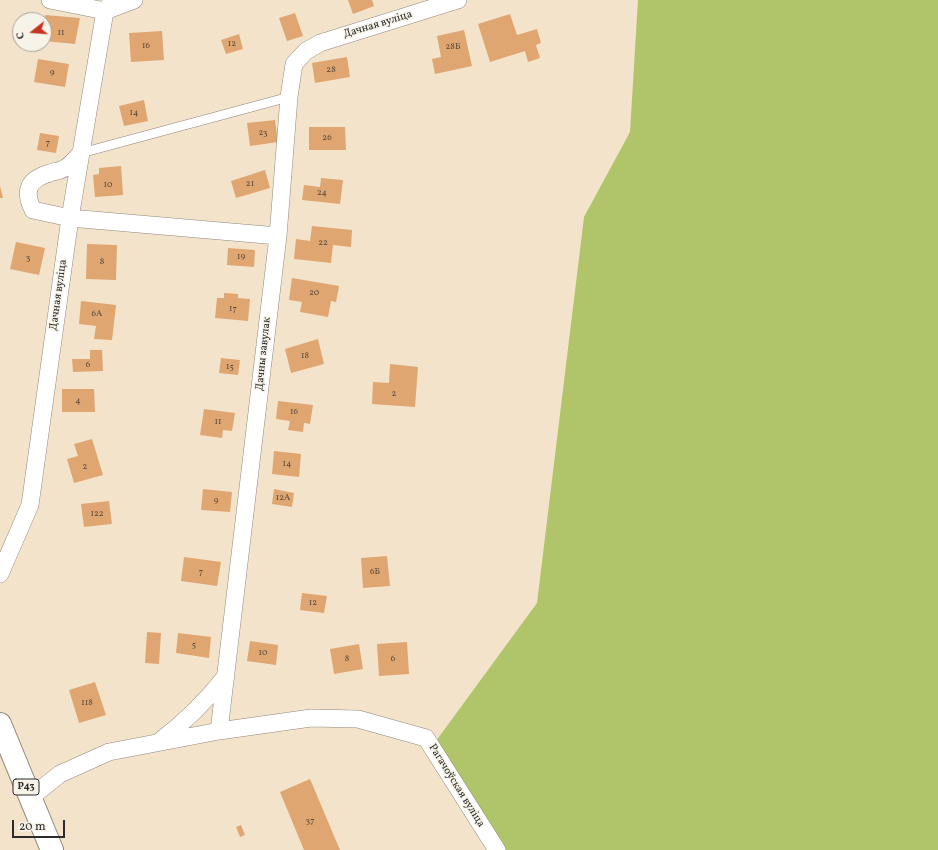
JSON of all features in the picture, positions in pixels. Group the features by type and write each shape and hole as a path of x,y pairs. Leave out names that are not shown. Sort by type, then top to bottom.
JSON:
{"main road":[{"name":"Р43","path":"0,724 52,850"}],"street":[{"path":"50,0 109,5 134,0"},
{"name":"Дачная вуліца","path":"320,43 458,0"},
{"name":"Дачная вуліца","path":"0,574 30,505 70,218 109,5"},
{"name":"Дачны завулак","path":"219,731 278,236 294,64 306,51 320,43"},
{"path":"81,153 65,168 38,177 28,190 28,200 33,210 70,218 278,236"},
{"path":"156,743 185,722 210,697 226,676"},
{"name":"Рагачоўская вуліца","path":"219,731 311,718 358,718 426,738 497,850"},
{"path":"31,797 60,774 109,752 219,731"}],"lane":[{"path":"81,153 290,97"}],"green space":[{"path":"638,0 938,0 938,850 504,850 436,741 537,603 584,217 630,132"}],"building":[{"path":"348,0 372,0 374,6 353,14"},
{"path":"295,13 303,36 287,41 279,18"},
{"path":"510,14 517,35 537,29 541,43 536,45 540,58 528,62 525,51 490,62 478,24"},
{"path":"52,16 80,18 75,44 52,42"},
{"path":"464,30 472,66 435,74 432,59 441,57 437,36"},
{"path":"162,31 164,60 131,62 129,33"},
{"path":"239,34 243,49 226,54 221,40"},
{"path":"347,57 350,77 315,83 312,63"},
{"path":"38,59 69,64 65,87 34,82"},
{"path":"144,100 148,121 124,126 119,106"},
{"path":"275,120 278,142 250,146 247,123"},
{"path":"309,127 345,127 346,150 309,150"},
{"path":"40,133 59,136 56,153 37,150"},
{"path":"121,166 123,195 95,197 93,175 99,174 99,168"},
{"path":"265,170 270,188 236,198 231,181"},
{"path":"321,178 343,180 340,204 302,200 304,185 320,187"},
{"path":"0,186 3,198 0,198"},
{"path":"312,226 352,230 351,247 333,245 331,263 294,259 296,239 310,241"},
{"path":"16,242 45,248 39,275 10,269"},
{"path":"87,244 117,245 116,280 86,279"},
{"path":"228,248 255,250 254,267 227,265"},
{"path":"292,278 339,286 336,302 331,301 328,317 300,312 302,302 289,300"},
{"path":"224,293 238,294 238,298 250,299 248,321 215,318 217,298 224,298"},
{"path":"81,301 116,305 112,340 94,339 96,326 79,324"},
{"path":"318,339 324,364 291,373 285,349"},
{"path":"90,350 102,350 103,371 73,372 72,359 90,359"},
{"path":"221,358 240,360 238,375 219,373"},
{"path":"390,364 418,367 415,407 372,404 373,382 389,383"},
{"path":"62,389 94,389 95,412 62,412"},
{"path":"278,401 313,405 310,424 304,423 303,432 288,430 290,421 276,419"},
{"path":"204,409 235,413 232,431 223,430 222,438 200,435"},
{"path":"92,439 103,475 74,483 67,459 78,456 74,444"},
{"path":"274,451 301,454 299,477 272,474"},
{"path":"203,489 232,492 230,512 201,510"},
{"path":"274,489 294,493 292,507 272,504"},
{"path":"109,501 112,524 84,527 81,504"},
{"path":"387,556 390,586 363,588 361,558"},
{"path":"184,557 221,562 217,586 181,581"},
{"path":"302,593 327,596 324,613 300,610"},
{"path":"147,632 161,633 159,664 145,663"},
{"path":"178,633 211,637 209,658 176,653"},
{"path":"250,641 278,645 276,665 247,661"},
{"path":"407,642 409,674 379,676 377,644"},
{"path":"359,644 363,669 334,674 330,649"},
{"path":"95,682 106,715 79,723 69,690"},
{"path":"310,779 340,850 304,850 280,792"},
{"path":"241,825 245,835 240,837 236,827"}]}
